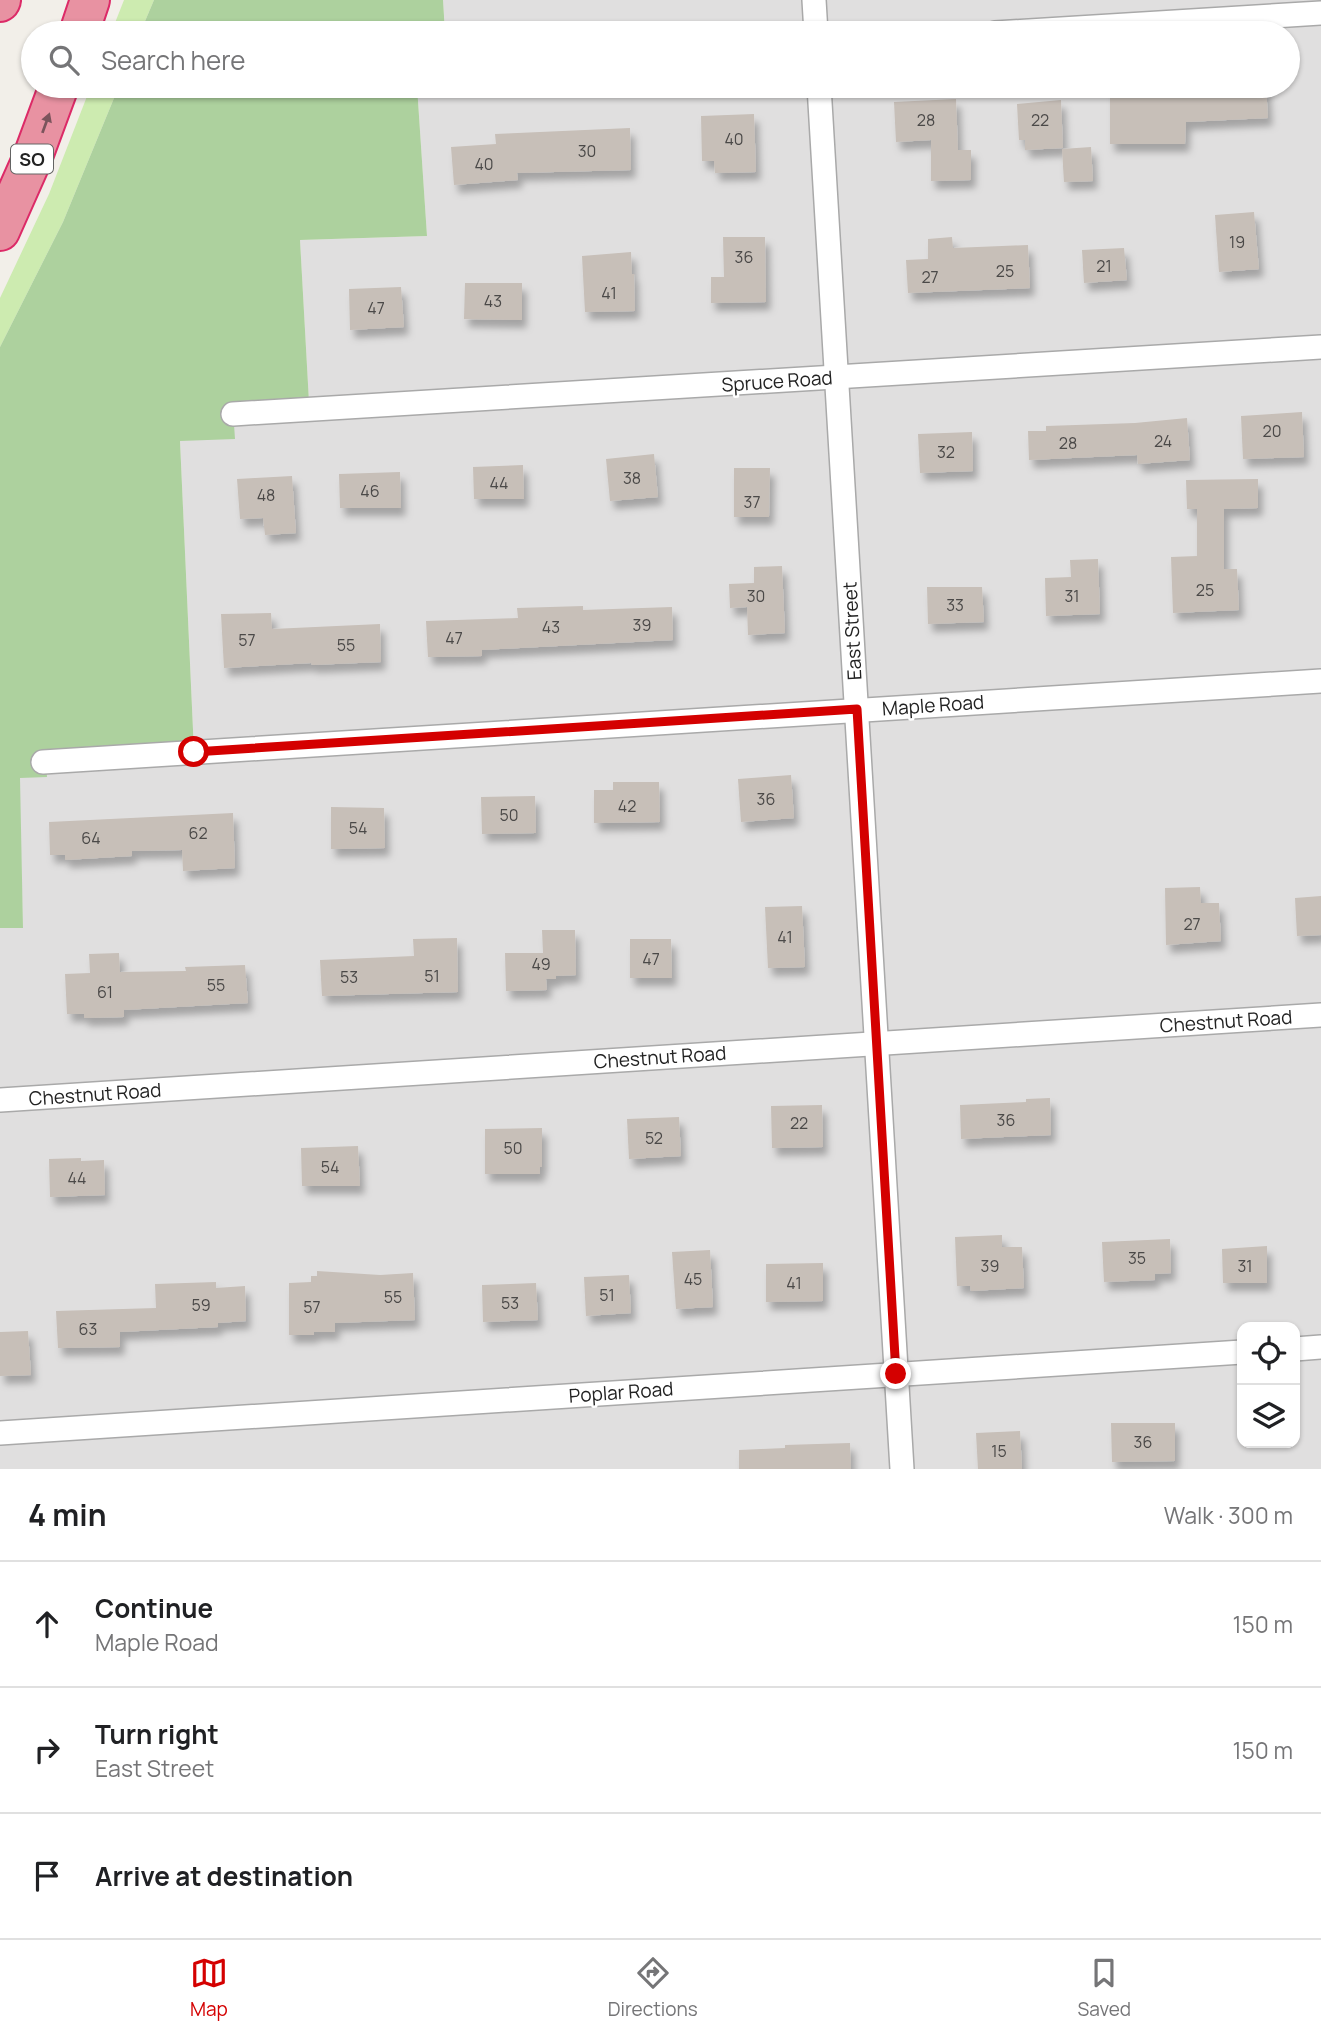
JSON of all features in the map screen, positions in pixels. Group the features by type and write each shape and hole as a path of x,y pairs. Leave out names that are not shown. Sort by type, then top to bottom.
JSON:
{"highway":[{"path":"83,21 90,0"},
{"name":"SO","path":"0,231 32,159 55,98"}],"street":[{"path":"814,0 815,21"},
{"path":"1191,21 1321,13"},
{"name":"East Street","path":"820,98 902,1469"},
{"name":"Spruce Road","path":"233,414 1321,347"},
{"name":"Maple Road","path":"43,762 1321,681"},
{"name":"Chestnut Road","path":"0,1100 1321,1014"},
{"path":"1300,1349 1321,1348"},
{"name":"Poplar Road","path":"0,1433 1237,1352"}],"shaded area":[{"path":"443,0 1321,0 1321,1469 0,1469 0,928 23,927 19,778 46,761 194,751 180,441 233,410 309,402 300,240 427,236 418,98 1300,98 1300,21 444,21"}],"green space":[{"path":"124,0 154,0 145,21 116,21"},
{"path":"154,0 443,0 444,21 145,21"},
{"path":"86,98 114,98 63,222 0,347 0,298 49,194"},
{"path":"114,98 418,98 427,236 300,240 309,402 233,410 235,439 180,441 194,752 46,762 47,777 20,778 23,928 0,928 0,347 63,222"}],"building":[{"path":"1110,98 1267,98 1268,118 1186,122 1185,144 1110,144"},
{"path":"956,99 958,150 971,150 971,180 931,181 931,140 896,142 894,102"},
{"path":"1061,100 1063,148 1025,150 1025,140 1019,140 1017,104"},
{"path":"754,114 756,172 715,173 714,161 702,161 701,116"},
{"path":"630,128 631,170 517,173 518,180 454,185 451,147 496,144 495,134"},
{"path":"1091,147 1093,181 1064,182 1062,149"},
{"path":"1254,212 1259,269 1219,272 1215,215"},
{"path":"723,237 765,237 766,302 711,303 711,277 724,277"},
{"path":"952,237 953,248 1028,245 1030,288 908,293 906,260 928,259 928,239"},
{"path":"1124,248 1127,280 1084,283 1082,250"},
{"path":"631,252 635,311 585,312 582,256"},
{"path":"465,283 522,283 522,320 464,319"},
{"path":"401,287 404,327 350,330 349,289"},
{"path":"1302,412 1304,457 1243,459 1241,416"},
{"path":"1187,418 1190,460 1138,464 1137,455 1029,460 1028,431 1046,431 1046,426"},
{"path":"972,432 973,471 920,473 918,434"},
{"path":"654,454 658,497 610,501 606,459"},
{"path":"523,465 524,499 474,499 473,467"},
{"path":"734,468 770,468 769,517 734,517"},
{"path":"400,472 401,508 340,508 339,474"},
{"path":"292,476 296,533 265,535 263,518 240,519 237,479"},
{"path":"1258,479 1258,508 1224,509 1224,569 1237,569 1239,610 1173,613 1171,557 1197,556 1197,509 1187,509 1186,480"},
{"path":"1098,559 1100,614 1046,616 1045,578 1071,577 1070,560"},
{"path":"782,566 785,633 748,635 747,607 730,608 729,584 754,583 754,567"},
{"path":"927,587 982,587 984,622 928,624"},
{"path":"583,606 583,610 672,607 673,640 482,650 482,656 428,657 426,621 518,618 517,608"},
{"path":"271,613 272,629 380,624 381,662 224,668 221,614"},
{"path":"791,775 794,818 741,822 738,779"},
{"path":"613,782 659,782 660,822 594,823 594,790 613,790"},
{"path":"535,796 536,833 482,834 481,797"},
{"path":"331,807 384,808 385,848 331,849"},
{"path":"233,813 235,868 183,871 182,850 132,851 132,856 65,860 65,855 50,855 49,822"},
{"path":"1200,887 1201,903 1219,903 1221,941 1166,945 1165,888"},
{"path":"1321,896 1321,935 1297,936 1295,898"},
{"path":"802,906 805,967 768,968 765,907"},
{"path":"542,930 575,930 576,975 546,979 547,990 506,991 505,953 543,953"},
{"path":"457,938 458,992 322,996 320,960 414,956 413,939"},
{"path":"630,939 671,939 672,978 630,978"},
{"path":"119,953 120,972 186,971 185,967 245,965 248,1003 124,1010 124,1017 84,1018 84,1014 67,1014 65,974 90,973 89,954"},
{"path":"1050,1098 1051,1135 961,1139 960,1105 1026,1102 1026,1099"},
{"path":"822,1105 823,1147 772,1148 771,1106"},
{"path":"679,1117 681,1156 629,1159 627,1119"},
{"path":"542,1128 540,1174 485,1174 485,1129"},
{"path":"358,1146 360,1186 302,1186 301,1148"},
{"path":"81,1158 81,1161 104,1160 105,1195 50,1197 49,1159"},
{"path":"1002,1235 1002,1247 1022,1247 1024,1288 971,1291 970,1286 957,1286 955,1237"},
{"path":"1170,1239 1171,1273 1155,1274 1155,1280 1104,1282 1102,1242"},
{"path":"1267,1246 1267,1283 1223,1283 1222,1249"},
{"path":"710,1250 713,1307 676,1309 672,1252"},
{"path":"823,1263 823,1301 766,1302 766,1264"},
{"path":"317,1271 380,1275 413,1273 415,1320 335,1323 335,1332 289,1335 289,1283 311,1282 311,1276 317,1276"},
{"path":"629,1275 631,1313 586,1316 584,1277"},
{"path":"216,1282 216,1288 245,1286 246,1321 218,1323 218,1327 120,1332 120,1347 58,1348 56,1311 156,1308 155,1284"},
{"path":"536,1283 538,1320 483,1322 482,1285"},
{"path":"28,1331 31,1375 0,1376 0,1332"},
{"path":"1111,1423 1175,1423 1175,1461 1112,1462"},
{"path":"1020,1431 1022,1469 978,1469 976,1433"},
{"path":"850,1443 851,1469 739,1469 739,1450"}],"route":[{"path":"194,752 857,709 896,1374"}]}
